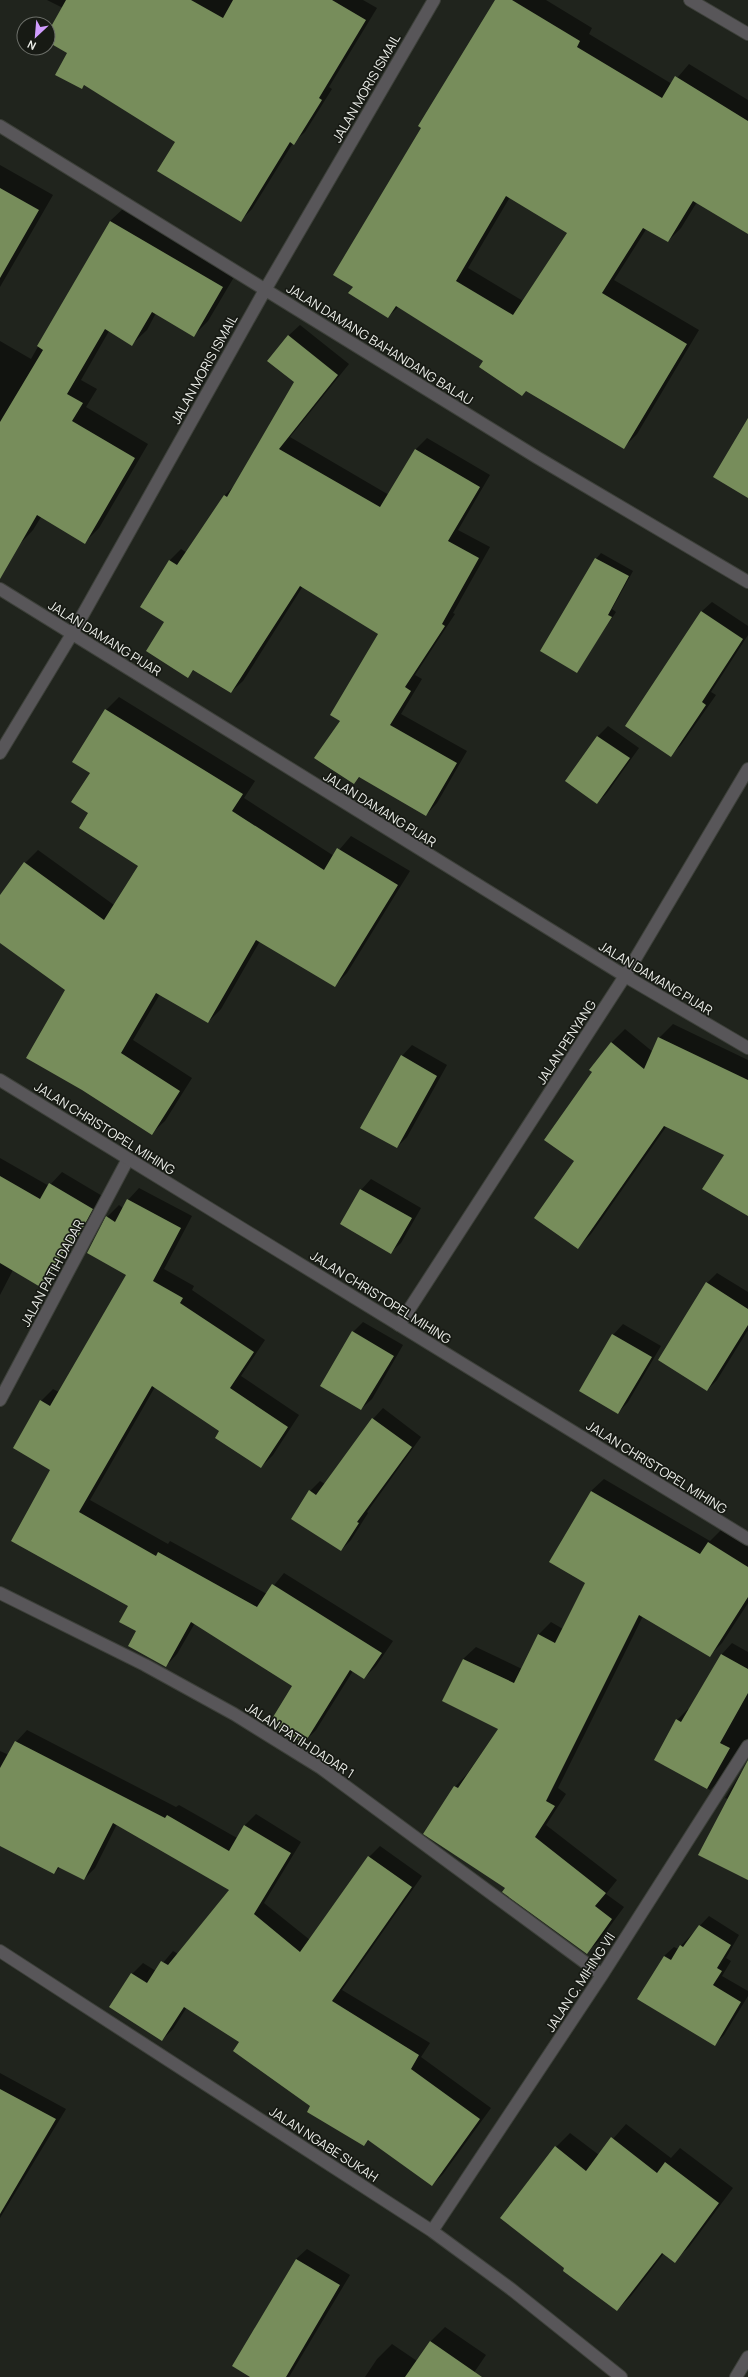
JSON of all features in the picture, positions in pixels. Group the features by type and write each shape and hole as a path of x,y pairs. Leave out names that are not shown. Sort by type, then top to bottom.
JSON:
{"street":[{"name":"JALAN MORIS ISMAIL","path":"0,753 72,634 265,290 434,0"},
{"path":"690,0 748,34"},
{"name":"JALAN DAMANG BAHANDANG BALAU","path":"0,126 538,458 748,582"},
{"name":"JALAN DAMANG PIJAR","path":"0,590 625,976 748,1048"},
{"name":"JALAN PENYANG","path":"400,1325 625,976 748,769"},
{"name":"JALAN CHRISTOPEL MIHING","path":"0,1080 748,1539"},
{"name":"JALAN PATIH DADAR","path":"0,1400 128,1158"},
{"name":"JALAN PATIH DADAR 1","path":"0,1593 145,1665 234,1714 321,1768 602,1975"},
{"name":"JALAN C. MIHING VII","path":"432,2231 602,1975 748,1746"},
{"name":"JALAN NGABE SUKAH","path":"0,1952 432,2231 511,2289 621,2377"},
{"path":"736,2377 748,2357"}],"building":[{"path":"66,0 191,0 223,18 233,0 332,0 366,20 319,98 322,100 294,145 290,142 241,222 157,171 175,142 84,85 82,89 55,75 67,53 56,47 56,18"},
{"path":"495,0 512,0 580,41 577,47 662,98 675,76 748,121 748,234 693,201 668,242 643,228 602,293 687,344 624,449 526,391 522,396 479,367 483,361 396,306 388,318 348,293 353,287 333,275 421,128 418,126","holes":["506,196 567,233 513,315 456,281"]},
{"path":"0,188 39,210 0,278"},
{"path":"110,221 223,287 194,337 152,312 132,346 105,329 67,394 83,403 72,421 135,458 85,544 37,515 0,579 0,422 43,350 37,346"},
{"path":"288,335 338,375 279,449 380,507 415,449 480,487 448,541 479,558 442,624 445,626 405,687 411,691 390,725 457,763 426,816 359,777 354,784 314,758 340,721 330,715 378,634 300,586 231,693 193,670 188,678 146,651 164,622 140,607 169,560 177,565 224,495 227,497 294,382 267,361"},
{"path":"748,418 748,498 713,477"},
{"path":"595,558 629,576 608,615 612,617 577,673 540,651"},
{"path":"701,611 743,639 702,702 706,705 671,757 625,726"},
{"path":"105,709 243,794 232,811 324,870 337,848 398,885 335,987 256,940 208,1023 156,993 121,1053 180,1091 152,1135 82,1090 26,1058 65,990 0,943 0,895 24,862 104,920 138,866 79,828 88,813 71,802 90,773 72,762"},
{"path":"597,736 630,758 597,804 565,781"},
{"path":"658,1037 748,1080 748,1216 702,1189 724,1155 664,1126 578,1249 534,1218 574,1161 544,1140 592,1072 589,1070 611,1042 644,1069"},
{"path":"401,1055 437,1076 397,1148 360,1128"},
{"path":"0,1176 40,1199 49,1183 93,1209 73,1246 69,1243 42,1288 0,1263"},
{"path":"360,1189 412,1218 391,1254 340,1224"},
{"path":"127,1199 181,1228 153,1281 183,1298 180,1303 254,1352 230,1388 288,1427 261,1468 215,1438 219,1431 152,1386 79,1512 156,1556 158,1552 257,1607 272,1584 382,1653 364,1679 350,1670 304,1744 270,1722 292,1686 191,1622 166,1667 128,1646 136,1631 119,1622 128,1606 11,1541 50,1470 13,1448 40,1400 50,1406 126,1275 87,1253 106,1216 115,1222"},
{"path":"706,1282 748,1309 748,1325 707,1391 658,1360"},
{"path":"352,1331 394,1356 361,1410 320,1386"},
{"path":"612,1334 652,1357 618,1414 579,1391"},
{"path":"372,1418 412,1447 357,1522 359,1523 341,1551 291,1519 309,1490 316,1495"},
{"path":"591,1491 700,1554 708,1542 748,1567 748,1597 710,1657 639,1615 546,1801 555,1806 535,1837 606,1893 595,1906 612,1919 587,1954 502,1892 505,1888 423,1834 454,1786 458,1788 498,1729 442,1701 463,1659 514,1683 538,1634 555,1643 585,1583 549,1562"},
{"path":"721,1654 748,1669 748,1693 720,1743 730,1748 707,1789 654,1760 676,1719 681,1722"},
{"path":"15,1741 165,1818 167,1815 229,1851 244,1825 291,1853 254,1914 300,1952 368,1856 412,1887 332,2001 419,2055 411,2069 480,2119 432,2186 368,2140 364,2146 307,2112 310,2106 233,2051 239,2042 184,2007 162,2041 109,2007 131,1973 147,1983 161,1961 168,1965 229,1890 113,1823 84,1880 58,1867 54,1874 0,1846 0,1768"},
{"path":"748,1760 748,1880 698,1855"},
{"path":"699,1925 731,1945 717,1968 722,1971 713,1985 741,2002 715,2046 637,1999 664,1956 671,1960 680,1945 683,1947"},
{"path":"0,2089 56,2119 0,2214"},
{"path":"611,2137 657,2173 665,2162 719,2203 675,2263 662,2253 617,2311 563,2271 564,2268 500,2218 555,2146 586,2171"},
{"path":"296,2259 340,2285 286,2377 250,2377 232,2366"},
{"path":"430,2341 482,2377 405,2377"}]}
